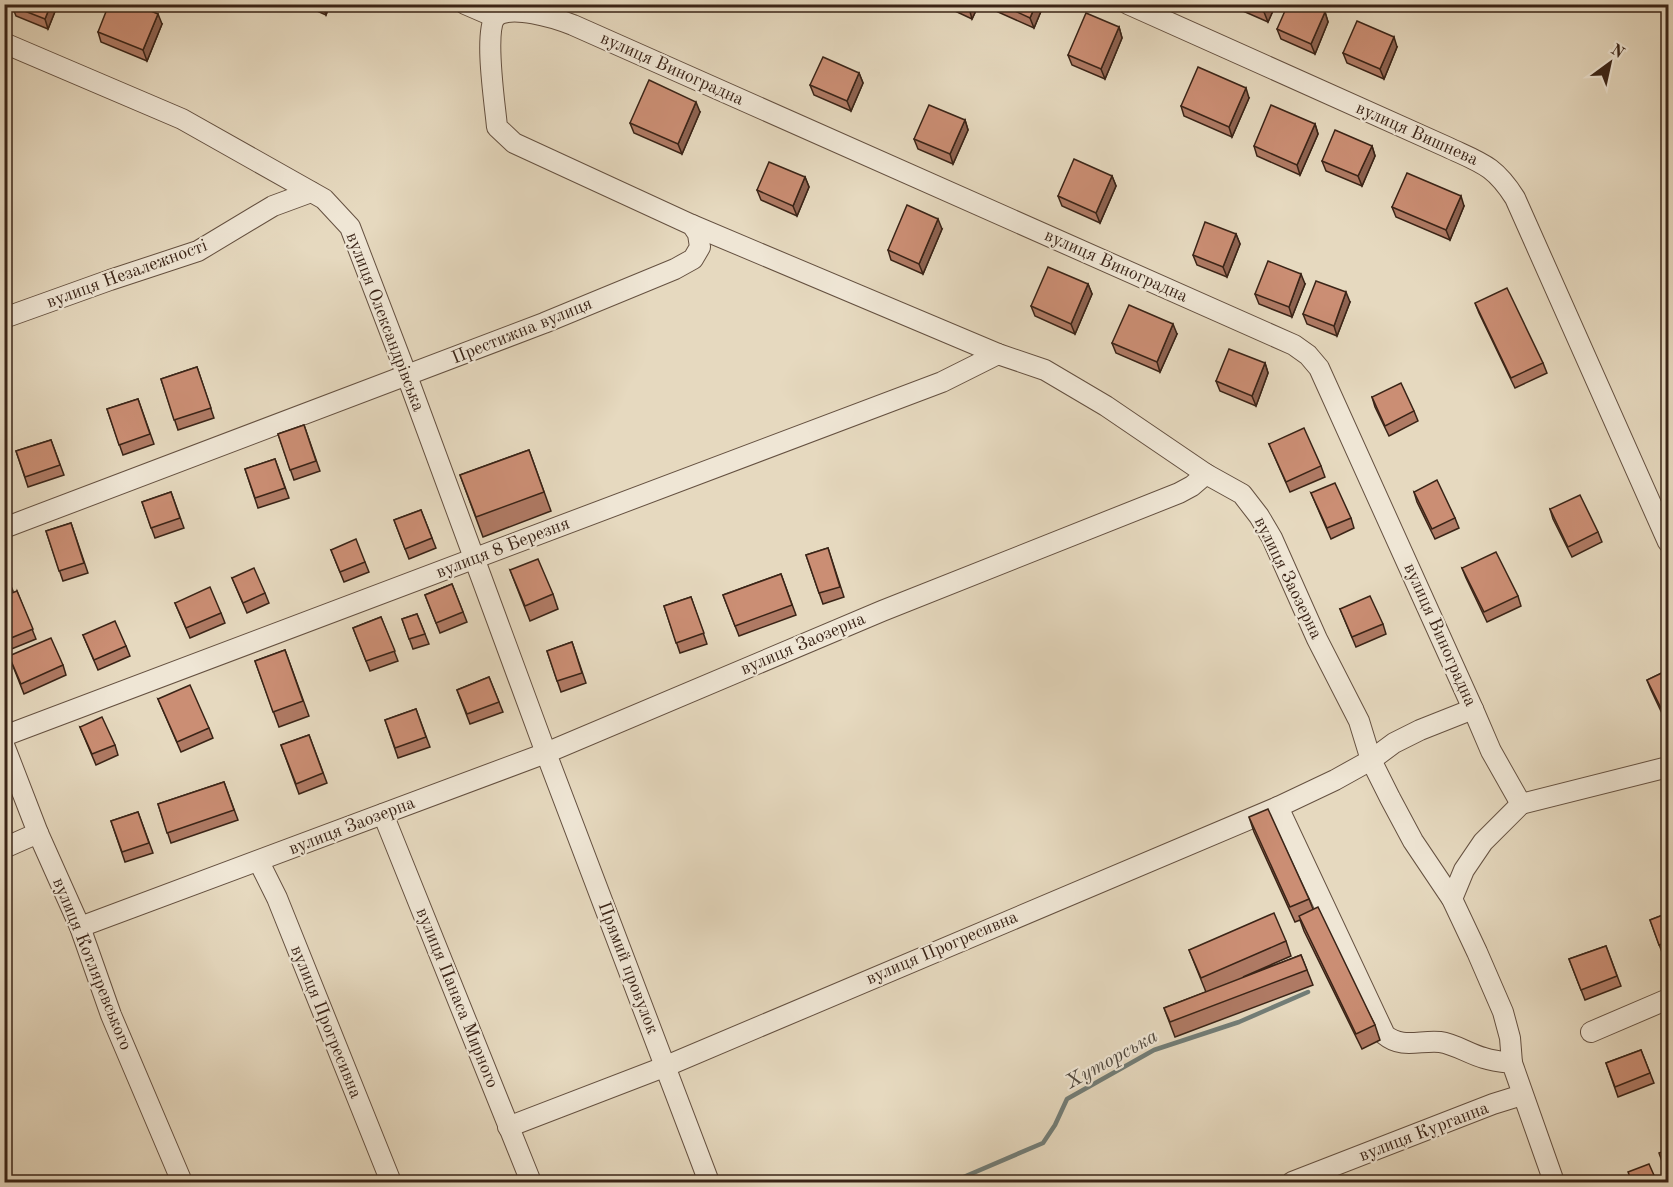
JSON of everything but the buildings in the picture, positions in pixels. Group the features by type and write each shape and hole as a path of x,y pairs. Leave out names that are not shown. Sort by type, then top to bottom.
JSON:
{"street":[{"name":"вулиця Виноградна","path":"465,4 556,18 573,25 1294,345 1308,355 1319,368 1491,751 1521,804"},
{"name":"вулиця Вишнева","path":"1128,4 1458,152 1489,167 1503,180 1515,198 1668,542"},
{"path":"503,11 491,30 497,127 514,143 692,225 998,354 1045,370 1106,406 1206,474"},
{"name":"вулиця Олександрівська","path":"4,43 182,119 324,199 350,227 546,753"},
{"name":"вулиця Незалежності","path":"4,318 198,251 273,206 311,192"},
{"name":"Престижна вулиця","path":"4,528 407,376 675,269 693,259 700,247 698,234 692,225"},
{"name":"вулиця 8 Березня","path":"4,736 942,382 998,354"},
{"name":"вулиця Заозерна","path":"80,927 546,753 871,615 1179,492 1192,486 1206,474 1242,494 1268,531 1317,639 1359,721 1371,760 1413,841 1452,898 1503,1012 1510,1038 1512,1064"},
{"name":"вулиця Прогресивна","path":"508,1126 664,1067 1278,807 1371,760 1394,742 1473,709"},
{"name":"вулиця Котляревського","path":"4,745 38,833 80,927 111,1015 182,1182"},
{"name":"Прямий провулок","path":"546,753 709,1182"},
{"path":"1452,898 1464,870 1483,842 1521,804 1668,767"},
{"path":"1278,807 1385,1035 1396,1042 1406,1044 1438,1042 1447,1044 1483,1058 1512,1064 1554,1182"},
{"name":"вулиця Панаса Мирного","path":"383,814 531,1182"},
{"path":"4,848 38,833"},
{"name":"вулиця Прогресивна","path":"259,862 277,898 391,1182"},
{"path":"1591,1032 1668,999"},
{"name":"вулиця Курганна","path":"1292,1182 1522,1095"}],"waterway":[{"name":"Хуторська","path":"952,1182 1043,1143 1055,1125 1067,1099 1154,1050 1239,1022 1308,992"}]}
